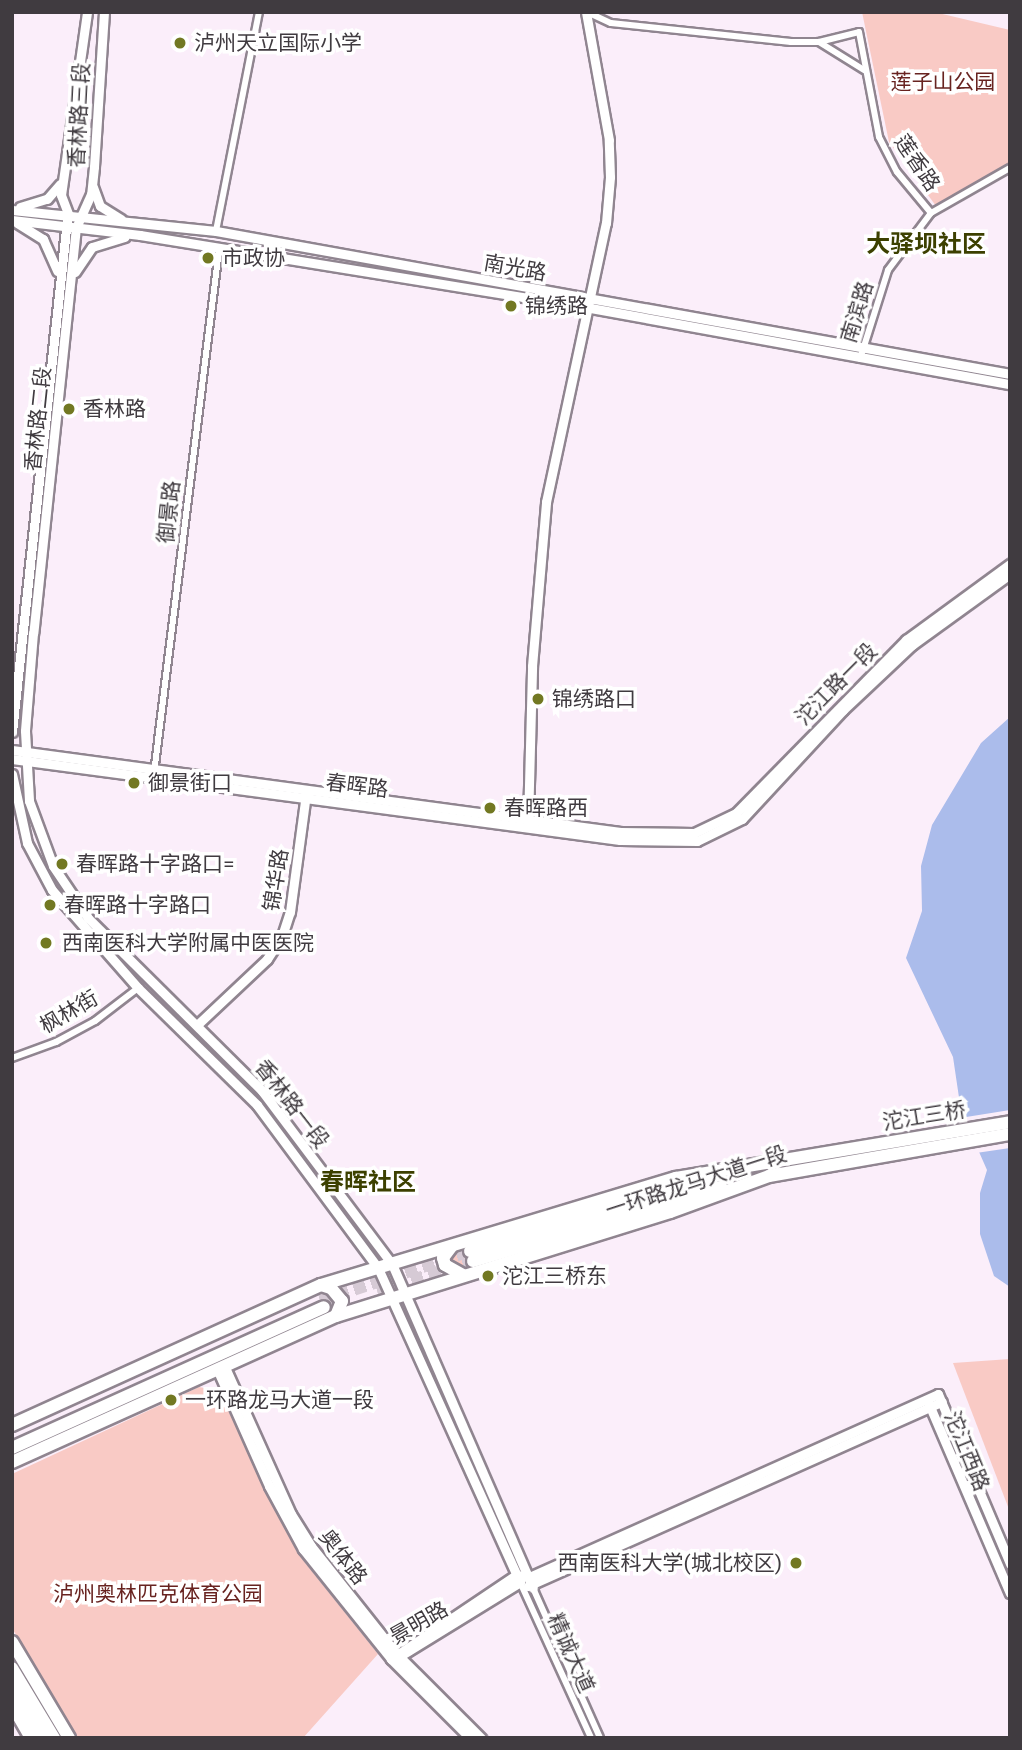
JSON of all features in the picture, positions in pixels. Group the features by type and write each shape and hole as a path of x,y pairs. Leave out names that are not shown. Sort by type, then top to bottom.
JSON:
{"highway":[{"name":"沱江三桥","path":"845,1153 1010,1122"},
{"name":"沱江三桥","path":"845,1153 1010,1134"},
{"name":"一环路龙马大道一段","path":"12,1425 321,1285 676,1178 769,1170 845,1153"},
{"name":"一环路龙马大道一段","path":"13,1459 336,1316 670,1212 769,1170"},
{"path":"472,1256 769,1170"},
{"path":"452,1246 443,1258 445,1265 448,1271 464,1275"},
{"path":"321,1285 331,1288 342,1301 336,1316"},
{"path":"12,1439 322,1304 13,1459"},
{"path":"12,1642 69,1738"},
{"path":"12,1668 54,1738"},
{"path":"12,1685 44,1738"},
{"path":"12,1705 32,1738"}],"street":[{"name":"香林路三段","path":"87,12 61,195 74,216 91,194 104,12"},
{"path":"216,231 259,12"},
{"path":"528,823 533,655 545,502 586,303 606,223 610,177 609,140 586,12"},
{"name":"莲香路","path":"586,12 611,23 819,42 859,32 864,70 886,155 931,213"},
{"path":"819,42 864,70"},
{"path":"12,209 47,199 60,183 65,165"},
{"path":"94,167 93,189 100,206 136,224"},
{"name":"南滨路","path":"862,354 888,271 931,213 1010,168"},
{"name":"南光路","path":"12,209 216,231 1010,384"},
{"name":"香林路二段","path":"12,732 58,282 65,225 74,216"},
{"name":"香林路二段","path":"24,756 76,227 74,216"},
{"path":"12,221 37,232 49,247 58,282"},
{"name":"南光路","path":"12,221 140,235 219,250 586,303"},
{"path":"70,284 92,247 109,239 140,235"},
{"name":"御景路","path":"154,774 219,250"},
{"name":"南光路","path":"862,354 1010,374"},
{"name":"沱江路一段","path":"696,837 722,824 736,813 906,640 1010,564"},
{"name":"沱江路一段","path":"696,837 742,819 843,710 912,645 1010,574"},
{"name":"春晖路","path":"12,750 24,756 528,823 644,842 696,837"},
{"name":"春晖路","path":"12,759 24,756"},
{"name":"香林路一段","path":"24,756 38,836 68,891 114,944 262,1091 392,1264 398,1296"},
{"name":"香林路一段","path":"12,774 16,807 42,874 70,914 138,988 257,1105 398,1296 522,1578"},
{"name":"锦华路","path":"195,1023 267,959 282,936 290,912 304,793"},
{"name":"枫林街","path":"12,1058 86,1027 138,988"},
{"name":"奥体路","path":"221,1367 294,1535 396,1656 470,1738"},
{"name":"景明路","path":"396,1656 522,1578 940,1398"},
{"name":"沱江西路","path":"940,1398 1010,1564"},
{"name":"景明路","path":"533,1588 928,1403"},
{"name":"沱江西路","path":"928,1403 1010,1593"},
{"path":"522,1578 533,1588"},
{"name":"精诚大道","path":"522,1578 591,1738"},
{"name":"精诚大道","path":"533,1588 600,1738"},
{"name":"奥体路","path":"396,1656 481,1738"}],"green space":[{"name":"莲子山公园","path":"862,12 934,12 1010,30 1010,163 936,206 889,142"},
{"path":"468,1246 472,1266 461,1269 451,1264 456,1250"},
{"path":"1010,1359 1010,1512 953,1363"},
{"name":"泸州奥林匹克体育公园","path":"199,1387 220,1391 265,1492 303,1560 378,1654 303,1738 78,1738 12,1628 12,1474"}],"water":[{"path":"1010,717 1010,1287 994,1276 980,1234 980,1193 987,1170 961,1111 953,1057 906,958 922,911 921,866 932,825 981,743"}],"pier":[{"path":"1010,1110 1010,1148 976,1153 960,1118"}],"tunnel":[{"path":"320,1301 470,1251"},
{"path":"377,1291 473,1261"}],"place":[{"name":"泸州天立国际小学","path":"180,43"},
{"name":"市政协","path":"208,258"},
{"name":"锦绣路","path":"511,306"},
{"name":"香林路","path":"69,409"},
{"name":"锦绣路口","path":"538,699"},
{"name":"御景街口","path":"134,783"},
{"name":"春晖路西","path":"490,808"},
{"name":"春晖路十字路口=","path":"62,864"},
{"name":"春晖路十字路口","path":"50,905"},
{"name":"西南医科大学附属中医医院","path":"46,943"},
{"name":"沱江三桥东","path":"488,1276"},
{"name":"一环路龙马大道一段","path":"171,1400"},
{"name":"西南医科大学(城北校区)","path":"796,1563"}],"district":[{"name":"大驿坝社区","path":"926,245"},
{"name":"春晖社区","path":"368,1183"}]}
